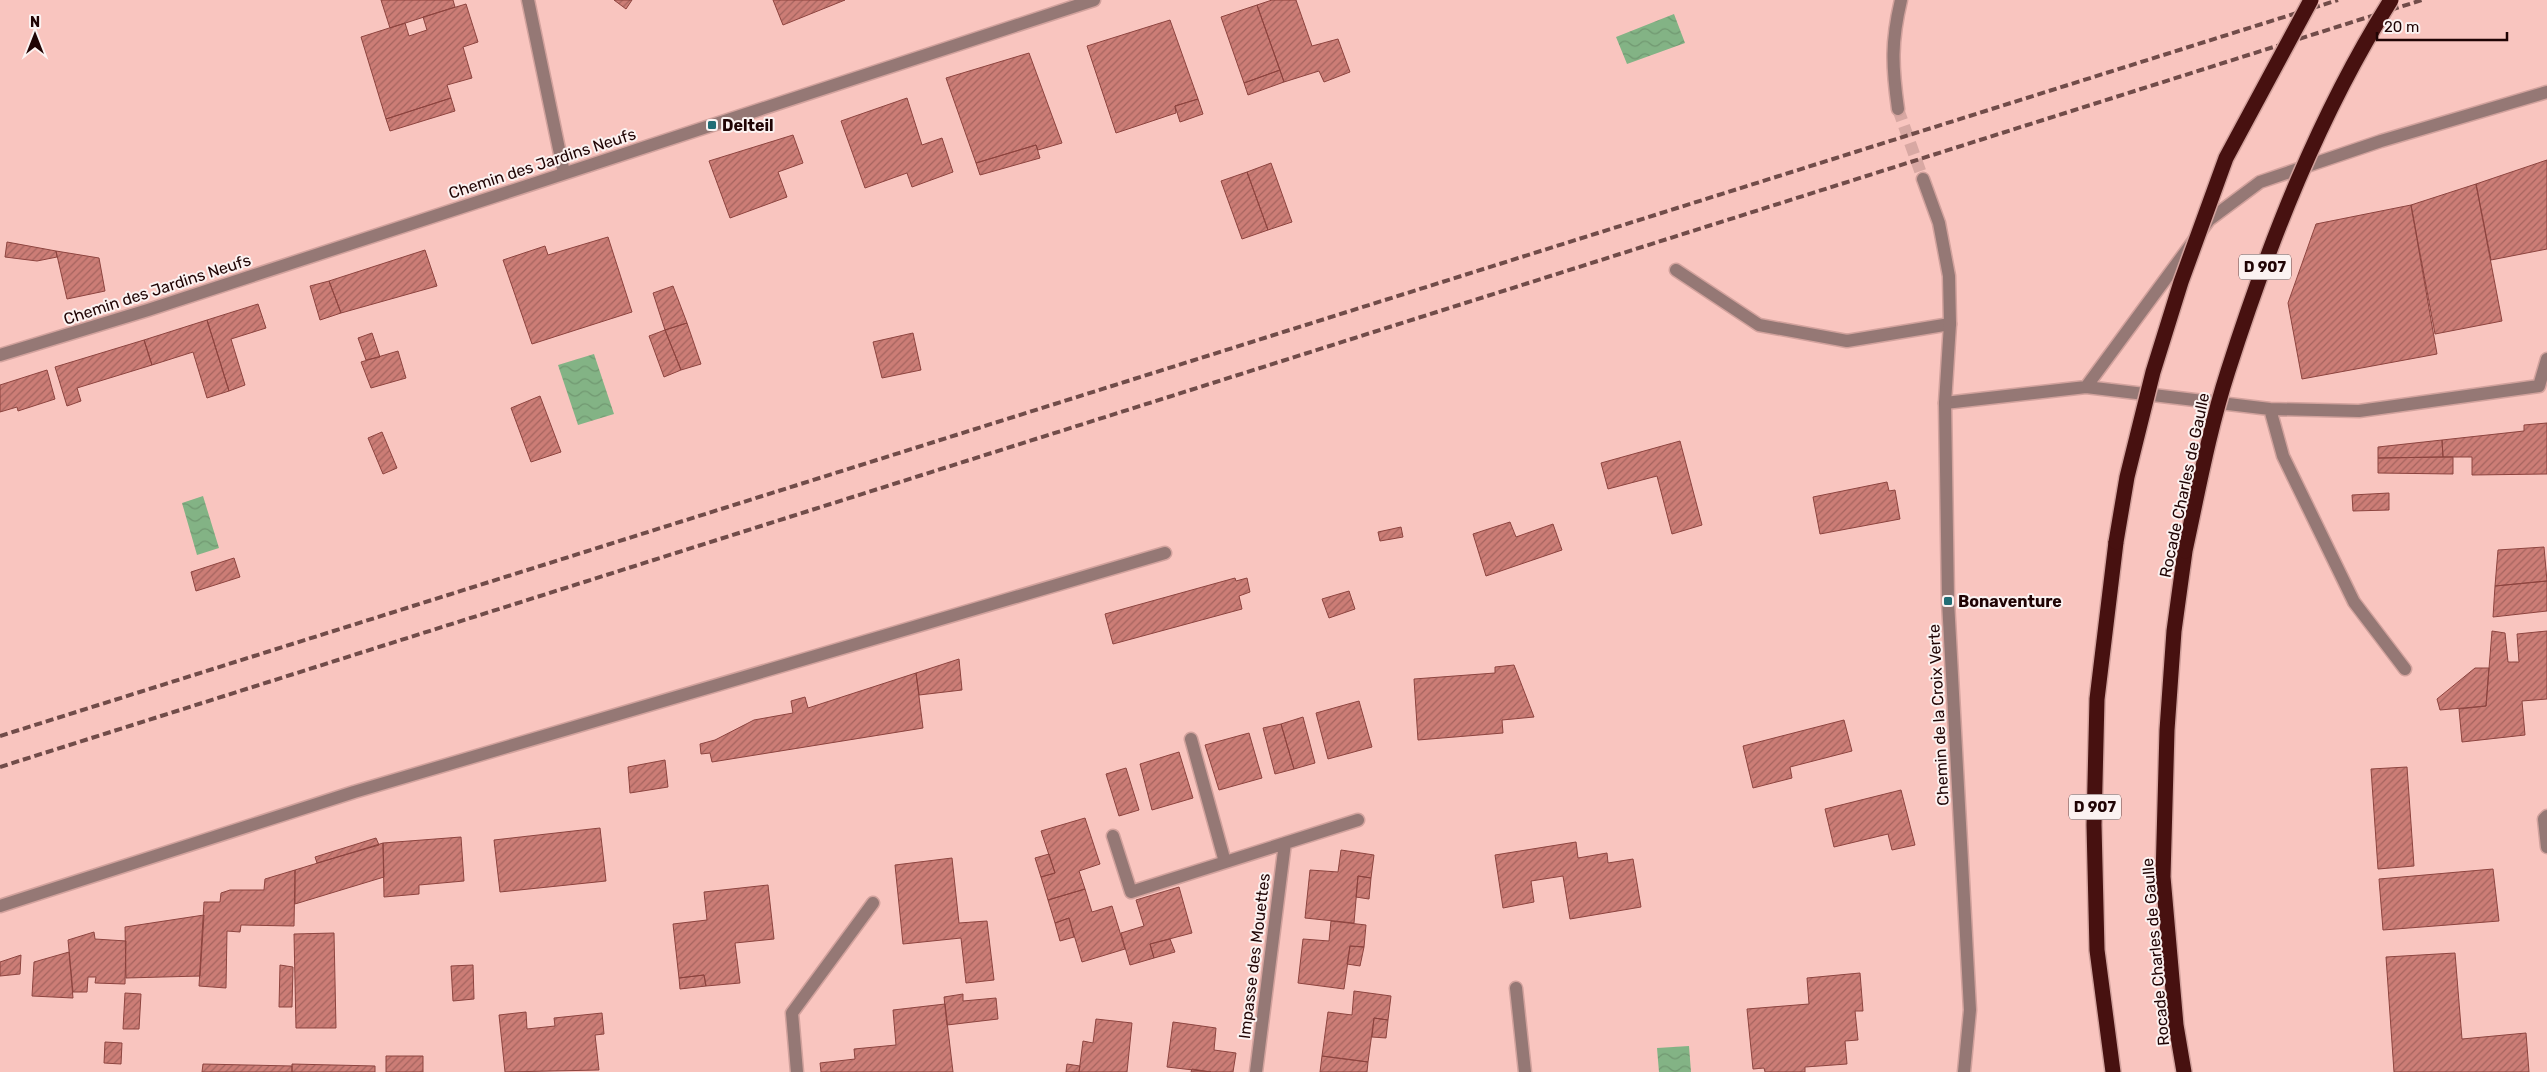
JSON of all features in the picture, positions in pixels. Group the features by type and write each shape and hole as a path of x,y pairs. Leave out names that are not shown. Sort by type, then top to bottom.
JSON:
{"highway":[{"name":"D 907","path":"2113,1072 2098,950 2094,825 2098,699 2116,542 2127,477 2146,401 2180,282 2226,158 2311,0"},
{"name":"Rocade Charles de Gaulle","path":"2184,1072 2176,1025 2163,877 2168,730 2174,631 2185,551 2205,456 2228,371 2266,263 2315,139 2364,43 2391,0"}],"street":[{"path":"528,0 564,173"},
{"name":"Chemin des Jardins Neufs","path":"0,355 148,310 1094,0"},
{"path":"1898,108 1893,75 1892,42 1901,0"},
{"path":"2086,387 2209,220 2260,182 2381,141 2547,92"},
{"name":"Chemin de la Croix Verte","path":"1923,179 1939,223 1947,267 1950,324 1946,403 1948,601 1970,1010 1964,1072"},
{"path":"1676,270 1759,326 1847,341 1950,324"},
{"path":"1946,403 2086,387 2270,409 2359,412 2539,386 2547,358"},
{"path":"2270,409 2283,456 2354,602 2405,669"},
{"path":"0,906 354,792 1165,553"},
{"path":"1191,739 1225,862"},
{"path":"2547,816 2544,819 2547,847"},
{"path":"1113,836 1131,892 1358,820"},
{"name":"Impasse des Mouettes","path":"1256,1072 1285,843"},
{"path":"796,1072 792,1013 873,903"},
{"path":"1516,988 1525,1072"}],"water":[{"path":"1674,14 1685,43 1627,64 1616,37"},
{"path":"594,354 614,414 578,425 558,365"},
{"path":"203,496 219,548 197,555 182,503"},
{"path":"1689,1046 1691,1072 1659,1072 1657,1048"}],"building":[{"path":"381,0 453,0 455,7 390,28"},
{"path":"614,0 632,0 626,9"},
{"path":"773,0 845,0 783,25"},
{"path":"1272,0 1296,0 1312,46 1338,39 1350,72 1324,82 1319,71 1284,82 1257,5"},
{"path":"466,4 478,42 463,47 472,78 447,85 451,98 386,119 361,37 405,23 409,36 427,30 423,17"},
{"path":"1257,5 1280,70 1244,83 1221,17"},
{"path":"1170,20 1198,99 1175,106 1176,113 1116,133 1087,46"},
{"path":"1029,53 1062,143 1038,150 1036,145 976,163 946,78"},
{"path":"1280,70 1284,82 1248,95 1244,83"},
{"path":"451,98 455,111 390,131 386,119"},
{"path":"907,98 922,145 942,138 953,172 912,187 907,173 865,188 841,121"},
{"path":"1198,99 1203,114 1180,122 1175,106"},
{"path":"793,135 803,163 778,172 787,197 730,218 709,161"},
{"path":"1036,145 1040,158 980,175 976,163"},
{"path":"2547,160 2547,249 2491,260 2476,184"},
{"path":"1271,163 1292,222 1268,230 1247,172"},
{"path":"1247,172 1268,230 1242,239 1221,181"},
{"path":"2476,184 2502,321 2435,334 2411,205"},
{"path":"2411,205 2437,354 2302,379 2288,303 2316,224"},
{"path":"608,237 632,312 532,344 503,260 545,246 548,255"},
{"path":"7,242 56,251 57,257 37,261 5,257"},
{"path":"425,250 437,286 341,313 329,281"},
{"path":"56,251 99,258 105,291 67,299"},
{"path":"329,281 341,313 320,320 310,286"},
{"path":"673,286 687,323 665,330 653,293"},
{"path":"258,304 266,328 231,339 245,385 229,391 207,320"},
{"path":"207,320 229,391 207,398 193,352 152,365 144,340"},
{"path":"687,323 701,364 681,370 665,330"},
{"path":"665,330 681,370 664,377 649,336"},
{"path":"372,333 380,357 366,360 358,338"},
{"path":"913,333 921,370 882,378 873,342"},
{"path":"144,340 152,365 77,388 81,401 67,406 55,367"},
{"path":"398,351 406,378 371,388 361,362"},
{"path":"47,370 55,399 18,411 17,407 0,412 0,385"},
{"path":"540,396 561,452 531,462 511,408"},
{"path":"2547,423 2547,474 2472,475 2472,457 2443,457 2442,440 2524,431 2524,425"},
{"path":"382,432 397,468 383,474 368,438"},
{"path":"2442,440 2443,457 2378,458 2378,447"},
{"path":"1680,441 1702,525 1672,534 1657,476 1608,489 1601,463"},
{"path":"2453,457 2453,474 2378,473 2378,458"},
{"path":"1887,482 1889,491 1895,490 1900,519 1820,534 1813,497"},
{"path":"2389,493 2389,510 2353,511 2352,495"},
{"path":"1510,522 1516,537 1553,524 1562,550 1486,576 1473,534"},
{"path":"1401,527 1403,537 1380,541 1378,532"},
{"path":"2544,547 2547,581 2495,586 2498,550"},
{"path":"234,558 240,577 196,591 191,572"},
{"path":"1235,578 1236,581 1247,578 1250,592 1239,596 1242,609 1113,644 1105,614"},
{"path":"2547,581 2547,611 2493,617 2495,586"},
{"path":"1349,591 1355,609 1329,618 1322,599"},
{"path":"2492,631 2505,633 2508,662 2519,662 2517,634 2547,631 2547,699 2522,701 2525,735 2462,742 2459,709 2486,706"},
{"path":"959,659 962,690 919,695 916,673"},
{"path":"1514,665 1534,717 1502,720 1503,733 1418,740 1414,679 1495,673 1495,667"},
{"path":"2475,668 2489,668 2486,706 2440,710 2437,699"},
{"path":"916,673 923,728 712,762 710,753 701,754 700,744 715,740 754,720 793,713 791,701 805,697 808,708"},
{"path":"1359,701 1372,747 1328,759 1316,713"},
{"path":"1303,717 1315,763 1294,769 1281,724"},
{"path":"1844,720 1852,751 1790,767 1792,778 1753,788 1743,746"},
{"path":"1281,724 1294,769 1275,774 1263,728"},
{"path":"1249,733 1262,778 1219,790 1205,745"},
{"path":"1179,752 1193,798 1152,810 1140,764"},
{"path":"665,760 668,787 630,793 628,767"},
{"path":"2407,767 2414,866 2378,869 2371,769"},
{"path":"1126,768 1139,810 1119,816 1106,774"},
{"path":"1901,790 1915,845 1892,850 1888,834 1834,847 1825,809"},
{"path":"1085,818 1100,864 1079,871 1085,889 1048,900 1041,877 1055,873 1041,831"},
{"path":"600,828 606,881 500,892 494,840"},
{"path":"461,837 464,881 419,885 419,894 384,897 383,843"},
{"path":"376,838 379,845 317,863 315,857"},
{"path":"1576,842 1578,858 1607,853 1608,863 1633,859 1641,907 1570,919 1563,876 1531,881 1534,902 1503,908 1495,855"},
{"path":"383,843 384,877 295,904 295,870"},
{"path":"1341,850 1374,855 1371,878 1358,876 1354,923 1305,918 1310,870 1338,872"},
{"path":"1049,854 1055,873 1041,877 1035,858"},
{"path":"952,858 959,923 987,921 994,980 966,983 961,938 903,944 895,865"},
{"path":"2493,869 2499,921 2383,930 2379,879"},
{"path":"295,870 294,926 241,925 240,932 227,931 226,988 199,986 204,902 220,902 221,893 230,890 264,890 265,879"},
{"path":"1358,876 1371,878 1369,899 1356,897"},
{"path":"768,885 774,939 735,943 740,983 706,986 704,975 679,978 673,924 707,920 704,892"},
{"path":"1179,887 1192,933 1150,944 1154,958 1130,965 1121,933 1144,926 1136,900"},
{"path":"1085,889 1092,912 1112,906 1125,949 1082,962 1069,918 1055,923 1048,900"},
{"path":"204,915 200,976 126,978 125,927"},
{"path":"1069,918 1074,937 1060,941 1055,923"},
{"path":"1331,921 1366,925 1364,947 1350,946 1344,989 1298,983 1303,939 1329,941"},
{"path":"94,932 95,939 126,941 125,984 95,983 96,977 88,977 87,992 73,992 68,940"},
{"path":"334,933 336,1028 296,1028 294,934"},
{"path":"1170,939 1175,952 1154,958 1150,944"},
{"path":"1350,946 1364,947 1360,966 1347,964"},
{"path":"69,952 73,998 32,996 34,962"},
{"path":"2455,953 2462,1039 2526,1033 2529,1072 2394,1072 2386,957"},
{"path":"21,955 20,974 0,976 0,962"},
{"path":"280,965 293,967 292,1007 279,1007"},
{"path":"473,965 474,999 453,1001 451,966"},
{"path":"1860,973 1863,1011 1855,1011 1858,1040 1845,1041 1847,1064 1805,1067 1805,1072 1765,1072 1764,1068 1753,1069 1747,1009 1809,1004 1807,978"},
{"path":"704,975 706,986 680,989 679,978"},
{"path":"1354,991 1391,996 1388,1020 1374,1018 1368,1062 1322,1056 1328,1012 1352,1015"},
{"path":"125,993 141,994 139,1029 123,1029"},
{"path":"963,994 963,1001 996,998 998,1019 947,1025 944,997"},
{"path":"945,1004 953,1072 821,1072 820,1063 855,1059 854,1049 896,1045 893,1010"},
{"path":"526,1012 527,1029 555,1026 554,1018 602,1013 604,1034 595,1035 599,1070 505,1072 499,1015"},
{"path":"1374,1018 1388,1020 1386,1038 1372,1037"},
{"path":"1096,1019 1132,1023 1127,1072 1079,1072 1083,1041 1093,1043"},
{"path":"1173,1022 1216,1028 1214,1050 1236,1053 1233,1072 1211,1072 1167,1067"},
{"path":"105,1042 122,1043 121,1064 104,1063"},
{"path":"386,1056 423,1056 423,1072 386,1072"},
{"path":"1322,1056 1368,1062 1367,1072 1320,1072"},
{"path":"203,1064 292,1066 292,1072 202,1072"},
{"path":"292,1064 375,1066 375,1072 292,1072"},
{"path":"1067,1064 1080,1066 1079,1072 1066,1072"},
{"path":"1192,1069 1211,1072 1191,1072"}],"tunnel":[{"path":"1898,109 1923,179"}],"railway":[{"path":"0,736 2338,0"},
{"path":"0,767 2422,0"}],"place":[{"name":"Delteil","path":"712,125"},
{"name":"Bonaventure","path":"1948,601"}]}
